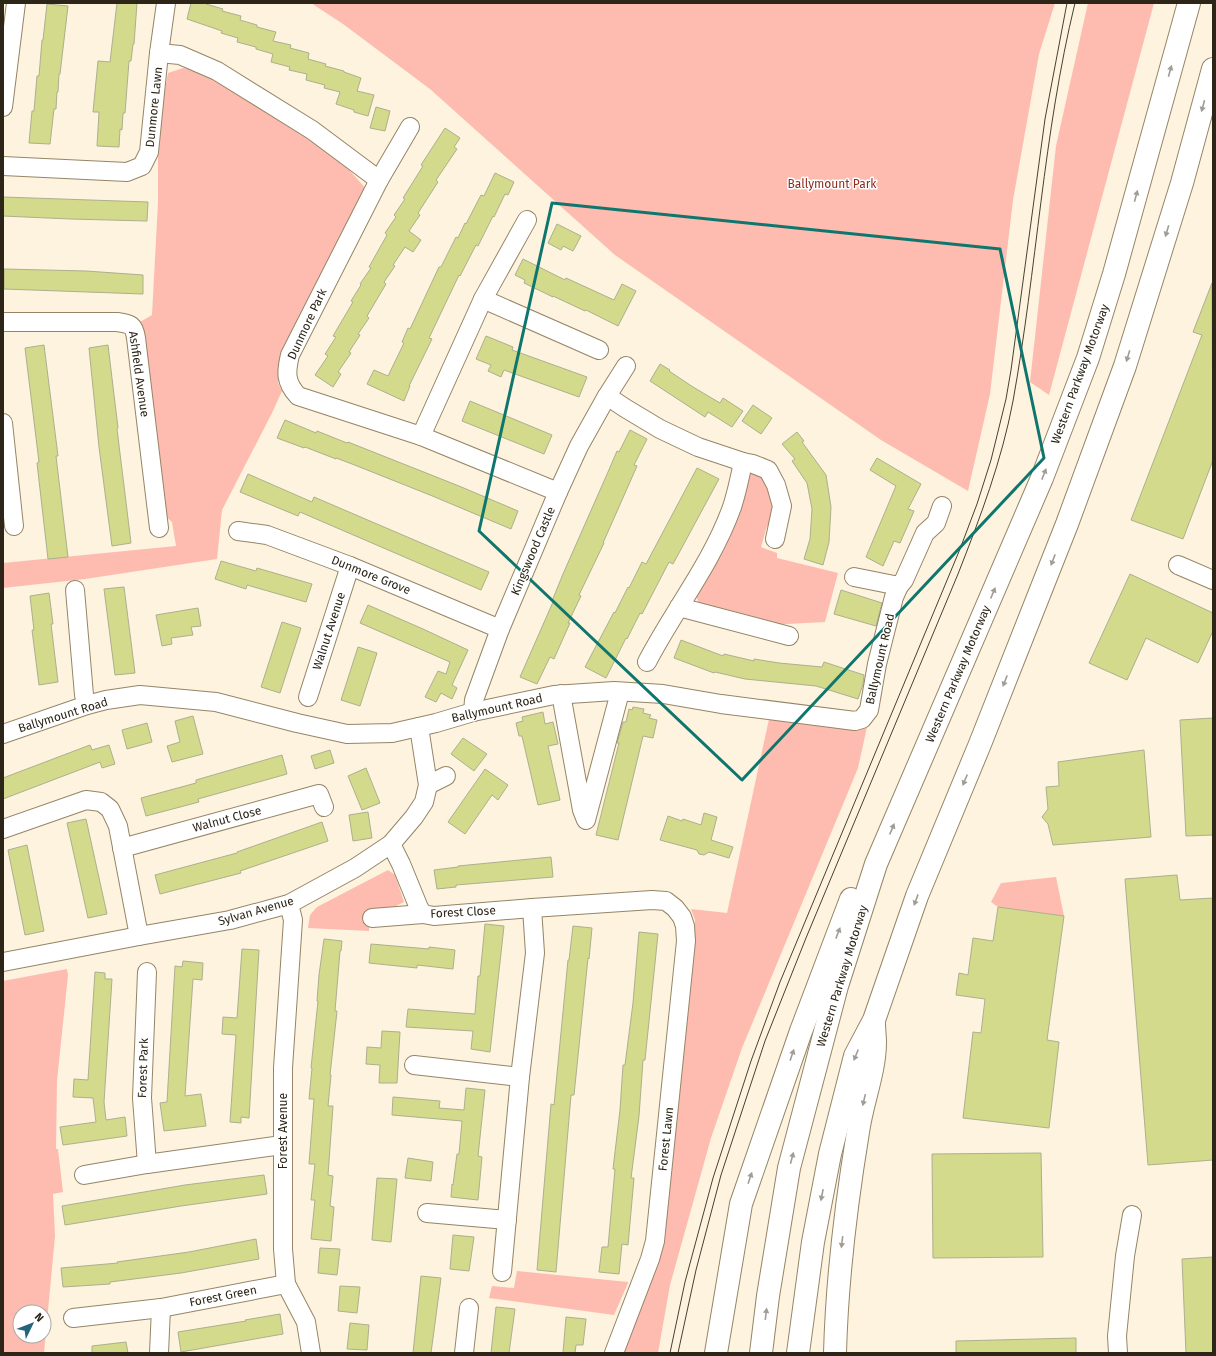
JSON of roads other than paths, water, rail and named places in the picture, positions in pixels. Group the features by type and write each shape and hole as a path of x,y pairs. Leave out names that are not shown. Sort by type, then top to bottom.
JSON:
{"highway":[{"name":"Western Parkway Motorway","path":"761,1353 768,1296 789,1168 837,986 876,864 1042,478 1088,358 1114,274 1189,3"},
{"path":"798,1353 813,1242 830,1154 855,1056 874,1020 917,896 980,744 1070,517 1125,366 1182,184 1213,69"},
{"path":"708,1353 714,1312 741,1204 800,1031 850,900 876,864"},
{"path":"835,1353 842,1250 858,1126 872,1067 875,1042 874,1020"},
{"path":"716,1353 741,1204"}],"street":[{"path":"3,107 16,3"},
{"name":"Dunmore Lawn","path":"3,166 127,172 142,166 149,152 159,53 166,3"},
{"path":"159,53 180,55 217,71 312,130 379,180"},
{"name":"Dunmore Park","path":"410,127 379,180 290,355 286,371 290,387 298,396 421,436 558,492"},
{"path":"421,436 483,299 526,220"},
{"path":"483,299 599,350"},
{"name":"Ashfield Avenue","path":"3,322 117,322 127,323 132,326 135,330 159,528"},
{"name":"Kingswood Castle","path":"473,712 474,700 500,629 558,492 579,446 626,366"},
{"path":"607,396 624,408 666,432 698,447 768,470 776,485 782,506 774,539"},
{"path":"3,423 14,526"},
{"path":"647,662 661,634 702,570 718,539 732,506 743,462"},
{"name":"Ballymount Road","path":"3,734 87,704 140,695 216,702 347,734 392,733 473,712 554,695 614,691 663,694 778,712 855,721 862,719 869,710 877,664 894,596 898,586 904,580 925,533 936,523 942,506"},
{"name":"Dunmore Grove","path":"238,531 267,535 350,566 500,629"},
{"path":"1178,565 1213,580"},
{"name":"Walnut Avenue","path":"308,697 350,566"},
{"path":"854,577 898,586"},
{"path":"75,590 84,695 87,704"},
{"path":"678,607 789,636"},
{"path":"561,694 585,825 620,692"},
{"name":"Sylvan Avenue","path":"3,962 230,920 289,904 355,868 390,844 414,817 424,802 428,785 419,727"},
{"path":"428,785 446,776"},
{"name":"Walnut Close","path":"122,848 319,794 324,807"},
{"path":"3,829 86,800 101,802 110,809 118,826 139,936"},
{"name":"Forest Close","path":"390,844 401,864 419,908 423,914 434,916 652,900 666,901 675,908 682,917"},
{"name":"Forest Avenue","path":"289,904 293,920 283,1068 283,1249 286,1284 306,1322 311,1353"},
{"path":"502,1272 520,1077 535,953 532,908"},
{"path":"372,918 423,914"},
{"name":"Forest Lawn","path":"614,1353 650,1259 655,1241 686,941 685,926 682,917"},
{"name":"Forest Park","path":"147,972 142,1098 147,1164"},
{"path":"414,1065 520,1077"},
{"path":"84,1175 147,1164 282,1145"},
{"path":"427,1213 507,1220"},
{"path":"1118,1353 1118,1320 1125,1256 1132,1216"},
{"name":"Forest Green","path":"73,1318 161,1308 286,1284"},
{"path":"159,1353 161,1308"},
{"path":"464,1353 469,1308"}],"tram line":[{"path":"670,1353 685,1282 713,1178 751,1061 780,982 960,549 977,504 991,460 1006,399 1011,370 1045,119 1067,3"},
{"path":"678,1353 696,1270 721,1175 765,1041 806,938 958,574 997,467 1013,401 1055,102 1075,3"}],"park label":[{"name":"Ballymount Park","path":"832,184"}]}
